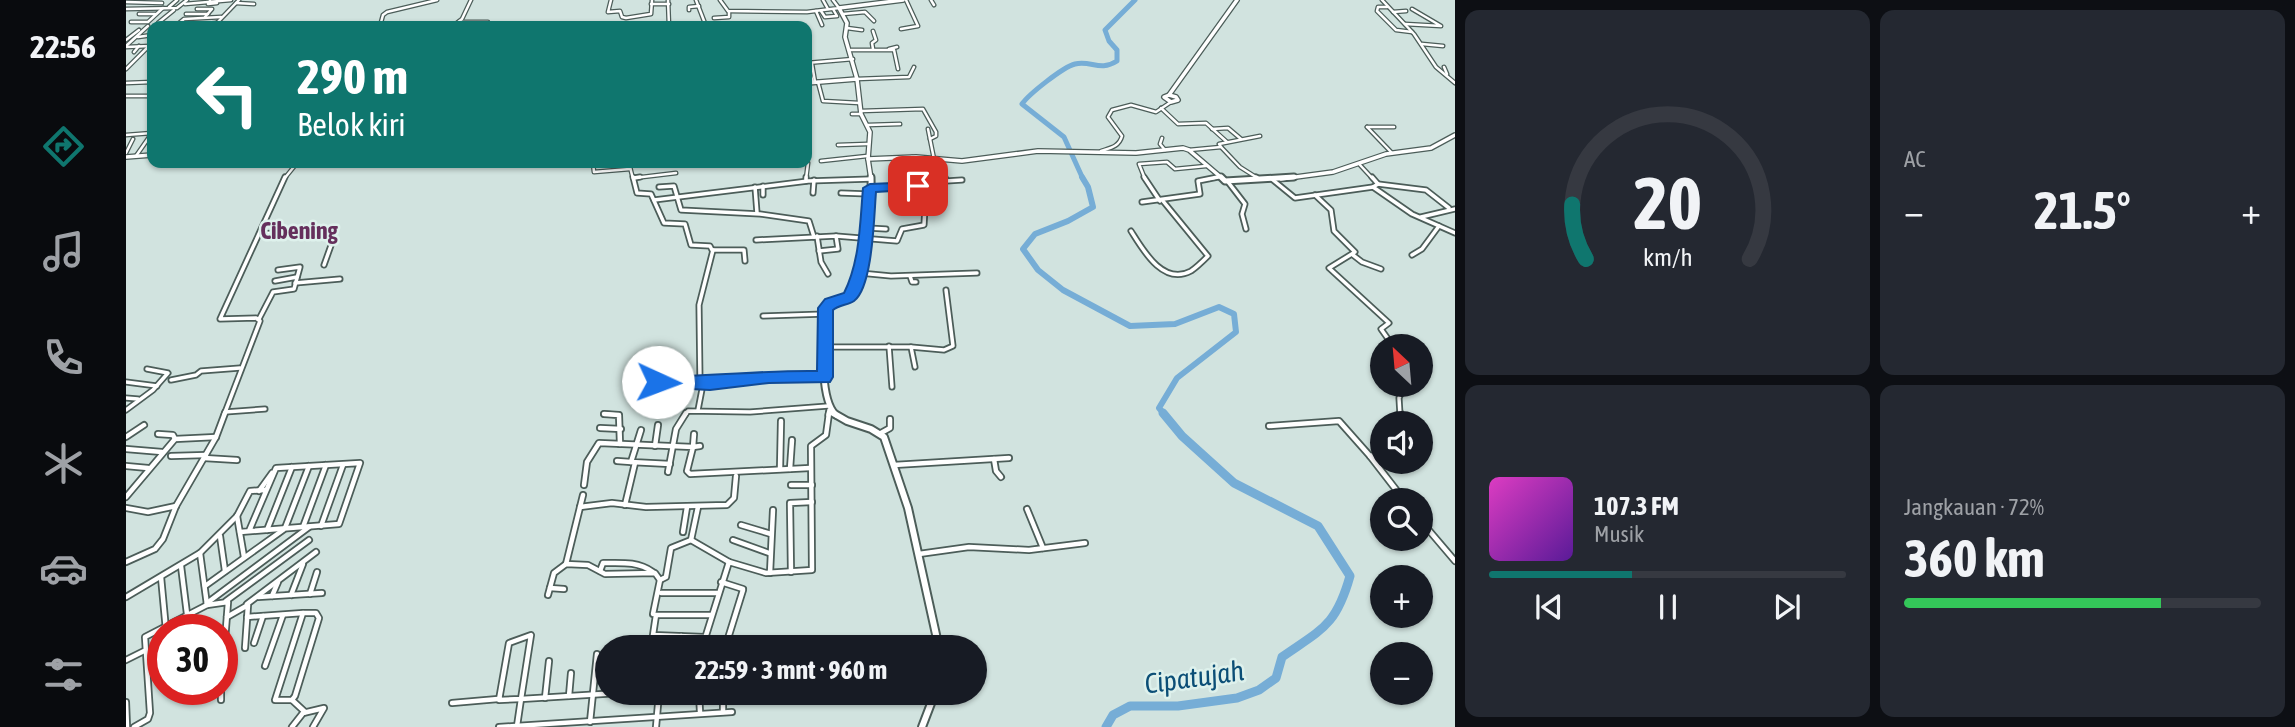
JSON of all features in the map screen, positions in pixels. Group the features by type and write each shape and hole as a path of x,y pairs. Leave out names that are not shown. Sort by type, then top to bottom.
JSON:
{"street":[{"path":"149,21 177,0"},
{"path":"161,21 187,0"},
{"path":"126,8 165,9 189,3 210,1 208,4 231,0"},
{"path":"215,21 239,0"},
{"path":"381,21 387,12 437,0"},
{"path":"460,21 471,0"},
{"path":"611,0 608,12 620,11 624,18 651,15 652,2 668,2 668,21"},
{"path":"696,0 704,21"},
{"path":"714,18 729,17 729,12 720,0"},
{"path":"823,0 828,9"},
{"path":"821,10 825,17 837,16 834,0"},
{"path":"855,0 860,5"},
{"path":"729,12 816,11 904,0 918,26 901,29"},
{"path":"931,0 934,5"},
{"path":"1171,102 1164,98 1237,0"},
{"path":"1382,0 1422,44 1436,67 1455,83"},
{"path":"127,1 162,3"},
{"path":"236,4 254,4"},
{"path":"793,4 799,11"},
{"path":"689,10 689,7 699,6"},
{"path":"1387,7 1378,6 1377,11 1396,30 1412,32"},
{"path":"850,7 853,13"},
{"path":"220,8 230,8"},
{"path":"660,580 666,577 671,548 691,540 701,543 710,554 729,562 770,573 810,571 813,567 811,446 826,435 829,408 825,377 825,314 827,305 851,295 860,273 871,179 867,144 870,132 861,113 853,59 845,37 848,28 843,14 836,8"},
{"path":"197,9 212,9 205,18"},
{"path":"1405,24 1441,26 1412,9"},
{"path":"816,11 822,25"},
{"path":"1393,12 1406,11"},
{"path":"843,14 866,12 874,21"},
{"path":"147,21 134,22 143,14 157,14"},
{"path":"186,14 208,14"},
{"path":"181,21 219,18"},
{"path":"126,46 147,27"},
{"path":"848,28 862,30"},
{"path":"126,40 139,30"},
{"path":"873,32 876,40 872,43 873,49"},
{"path":"136,37 147,36"},
{"path":"1422,44 1443,46"},
{"path":"126,46 147,45"},
{"path":"134,52 139,46"},
{"path":"851,50 897,47"},
{"path":"127,66 147,48"},
{"path":"889,49 896,52 898,69"},
{"path":"812,64 853,59"},
{"path":"812,64 815,82"},
{"path":"812,82 909,77 914,67"},
{"path":"1444,67 1448,76"},
{"path":"812,76 823,101 859,103"},
{"path":"126,83 147,82"},
{"path":"1101,150 1119,145 1122,138 1108,118 1112,110 1131,106 1156,112 1178,99 1169,94"},
{"path":"126,96 147,96"},
{"path":"1161,108 1178,124 1202,122 1227,142"},
{"path":"852,114 923,109 936,132 936,136 930,138"},
{"path":"868,125 900,124"},
{"path":"1392,152 1367,127 1394,127"},
{"path":"1212,129 1228,128 1241,139"},
{"path":"928,130 936,159 946,181 961,180"},
{"path":"126,135 147,133"},
{"path":"1228,182 1317,175 1360,165 1392,152 1436,147 1455,135"},
{"path":"1260,136 1219,144 1240,167 1261,181"},
{"path":"1162,138 1163,143 1160,144 1165,150"},
{"path":"133,139 126,155 147,156"},
{"path":"136,157 146,146 147,139"},
{"path":"838,145 867,144"},
{"path":"821,161 912,157 962,161 1056,150 1136,153 1221,147"},
{"path":"1189,150 1228,182 1245,204 1242,214 1246,229"},
{"path":"756,240 836,236 896,242 902,229 923,227 925,207 915,195 929,188 919,175 912,157"},
{"path":"1131,231 1149,259 1172,275 1189,272 1208,256 1198,248 1192,236 1147,185 1139,164 1166,162 1175,169 1206,166"},
{"path":"1360,165 1378,184"},
{"path":"259,319 220,320 286,175 292,168"},
{"path":"594,168 594,172 630,169 637,193 650,194 664,224 685,223 690,245 711,246 713,250 744,250 745,261"},
{"path":"806,181 807,168"},
{"path":"634,178 676,173"},
{"path":"813,193 817,174"},
{"path":"1142,202 1200,194 1198,180 1219,177"},
{"path":"654,200 816,180 871,179"},
{"path":"1273,180 1295,198 1373,187 1378,184 1426,190 1449,208"},
{"path":"659,187 674,186 682,210 757,214 810,222 828,274"},
{"path":"763,186 763,195"},
{"path":"841,193 918,186 920,192"},
{"path":"755,187 757,214"},
{"path":"1373,187 1419,218 1455,233"},
{"path":"1315,195 1335,214 1334,231 1354,251 1353,255 1362,262 1381,269"},
{"path":"1419,218 1449,208 1455,209"},
{"path":"1412,255 1422,249 1439,226"},
{"path":"866,228 886,229"},
{"path":"260,234 327,229 329,235 334,237 324,265"},
{"path":"819,251 838,249 836,236"},
{"path":"731,241 731,250"},
{"path":"698,410 701,383 699,305 713,250"},
{"path":"1353,255 1329,268 1389,323 1381,329 1385,334"},
{"path":"126,562 158,546 176,506 216,437 259,319 273,292 294,289 300,267 278,270"},
{"path":"860,273 910,276 977,273"},
{"path":"910,276 912,282 916,282"},
{"path":"275,281 297,277"},
{"path":"295,283 340,279"},
{"path":"824,347 888,346 944,350 953,346 946,290"},
{"path":"763,316 825,314"},
{"path":"888,346 892,387"},
{"path":"911,347 915,367"},
{"path":"171,380 201,372 240,368"},
{"path":"126,410 157,386 168,372 147,369"},
{"path":"658,382 701,383 769,377 825,377"},
{"path":"126,382 157,386"},
{"path":"126,398 139,399"},
{"path":"668,472 676,429 688,411 829,408 847,421 881,433 908,508 936,635"},
{"path":"225,412 265,409"},
{"path":"604,414 620,415 620,444"},
{"path":"881,433 890,428 890,419"},
{"path":"780,469 781,421"},
{"path":"1269,426 1339,421 1370,456"},
{"path":"126,437 144,425"},
{"path":"655,446 658,425"},
{"path":"600,428 621,429"},
{"path":"625,505 641,430"},
{"path":"158,434 173,435 175,439"},
{"path":"694,434 688,474 736,475 810,468"},
{"path":"126,496 175,439 216,437"},
{"path":"790,468 792,440"},
{"path":"584,485 587,462 597,445 700,446"},
{"path":"126,449 164,452"},
{"path":"171,456 237,460"},
{"path":"894,465 1009,458"},
{"path":"994,459 996,471 1001,477"},
{"path":"617,461 670,464"},
{"path":"240,532 339,524 360,463 276,468 259,491"},
{"path":"321,526 343,464"},
{"path":"192,614 209,604 307,527 326,465"},
{"path":"205,586 285,528 309,466"},
{"path":"126,467 149,468"},
{"path":"267,530 292,467"},
{"path":"249,531 276,468"},
{"path":"1384,474 1395,488"},
{"path":"580,507 698,507 732,503 736,475"},
{"path":"126,485 134,486"},
{"path":"791,485 812,485"},
{"path":"126,597 200,553 220,536 237,516 250,491 266,490"},
{"path":"566,564 583,495"},
{"path":"791,572 790,502 812,502"},
{"path":"126,508 148,512 176,506"},
{"path":"683,532 687,507"},
{"path":"691,540 698,507"},
{"path":"1027,509 1043,548"},
{"path":"770,573 773,510"},
{"path":"237,516 244,557"},
{"path":"741,525 771,534"},
{"path":"1433,535 1455,562"},
{"path":"220,536 225,571"},
{"path":"209,604 223,602 309,540"},
{"path":"733,540 769,553"},
{"path":"917,554 969,547 1043,548 1085,543"},
{"path":"232,614 316,552"},
{"path":"200,553 209,604"},
{"path":"291,595 304,561"},
{"path":"705,635 729,562"},
{"path":"600,571 603,563 636,563 655,573 660,580 653,614"},
{"path":"621,574 624,563"},
{"path":"635,574 636,563"},
{"path":"548,595 556,570 566,564 588,565 600,571 621,574 655,573"},
{"path":"181,566 187,614"},
{"path":"310,594 317,572"},
{"path":"161,577 165,614"},
{"path":"272,596 278,581"},
{"path":"721,582 744,590 729,635"},
{"path":"550,588 564,589"},
{"path":"256,597 322,593"},
{"path":"661,593 717,593"},
{"path":"223,602 228,603 227,614"},
{"path":"245,648 247,604"},
{"path":"303,613 274,699 292,700 304,712"},
{"path":"247,617 316,613 319,618 292,700"},
{"path":"265,666 283,614"},
{"path":"653,635 656,615 711,615"},
{"path":"254,643 263,616"},
{"path":"498,699 509,643 531,635 517,726"},
{"path":"134,727 148,719 150,713 144,651 147,636"},
{"path":"126,660 144,651"},
{"path":"545,698 549,661"},
{"path":"569,696 571,673"},
{"path":"590,722 595,681"},
{"path":"453,703 594,695"},
{"path":"126,702 127,727"},
{"path":"656,727 658,705"},
{"path":"700,705 700,713"},
{"path":"723,705 723,712"},
{"path":"922,727 930,705"},
{"path":"292,727 304,712 324,708 313,727"},
{"path":"499,727 578,725 732,712"}],"waterway":[{"path":"1082,178 1064,137 1022,104 1047,81 1070,66 1081,63 1106,66 1117,61 1117,50 1109,41 1105,30 1135,0"},
{"path":"1082,178 1093,207 1068,221 1035,234 1023,249 1038,270 1063,290 1130,326 1175,324 1219,307 1234,314 1236,332 1177,378 1159,408 1165,415"},
{"name":"Cipatujah","path":"1106,727 1113,715 1130,706 1178,706 1237,698 1259,690 1276,678 1282,657 1326,625 1339,606 1350,576 1318,526 1234,483 1182,436 1163,413"}],"district":[{"name":"Cibening","path":"299,231"}],"route":[{"path":"658,382 690,384 769,377 825,377 826,308 831,303 849,297 857,281 865,251 870,188 918,186"}]}
